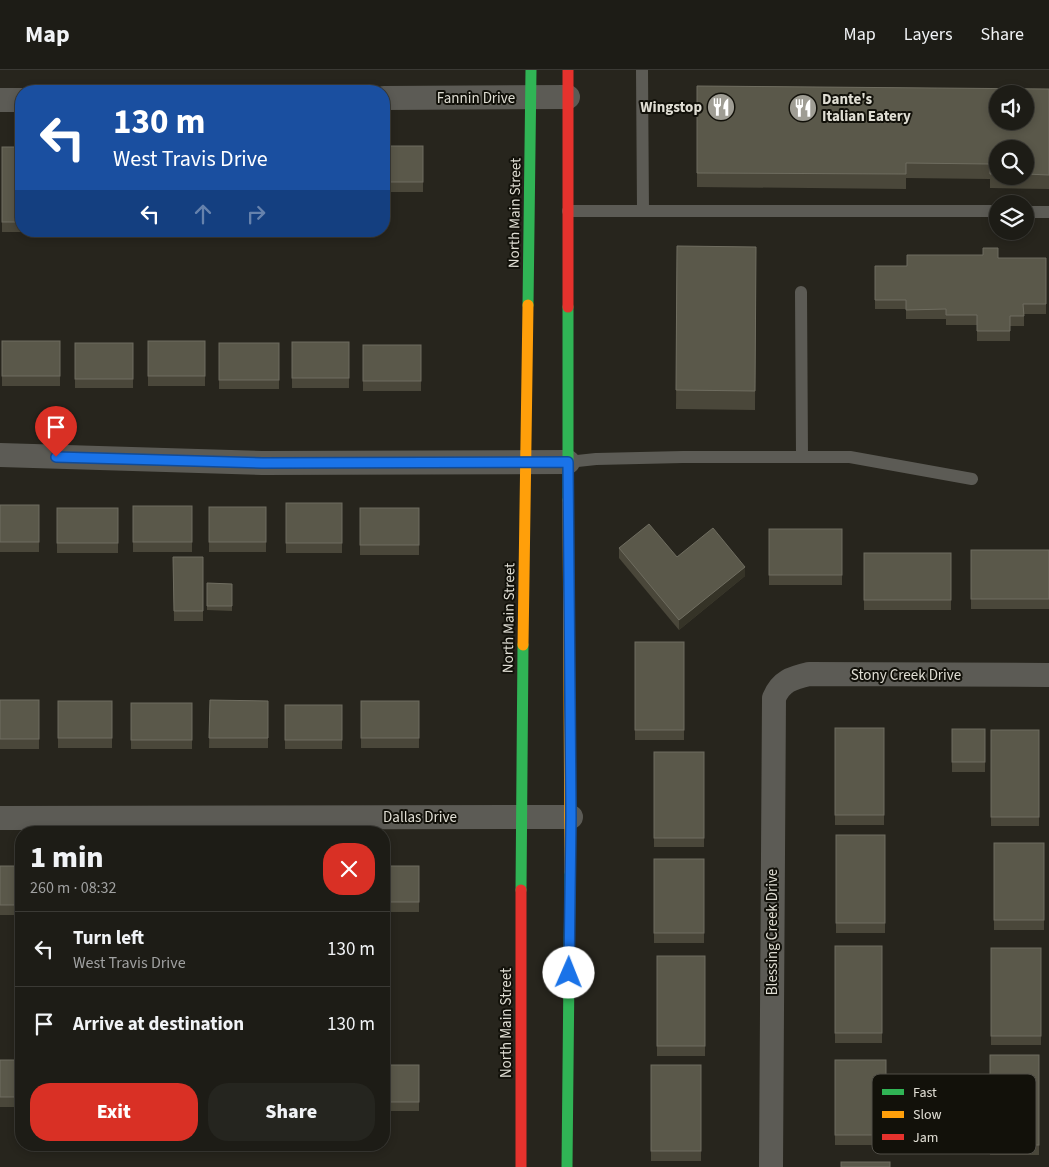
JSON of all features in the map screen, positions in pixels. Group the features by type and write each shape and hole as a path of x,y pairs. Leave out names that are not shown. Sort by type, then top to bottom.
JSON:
{"main road":[{"name":"North Main Street","path":"521,1167 521,816 531,70"},
{"path":"566,1167 571,817 568,462 568,70"}],"street":[{"name":"Fannin Drive","path":"390,98 568,97"},
{"path":"0,100 15,100"},
{"path":"0,455 262,463 568,462"},
{"name":"Stony Creek Drive","path":"774,698 777,690 789,678 809,674 1049,675"},
{"name":"Blessing Creek Drive","path":"771,1167 774,698"},
{"name":"Dallas Drive","path":"0,818 571,817"}],"lane":[{"path":"642,70 643,210"},
{"path":"568,210 989,212"},
{"path":"1034,212 1049,212"},
{"path":"801,292 802,457"},
{"path":"568,462 596,459 683,457 850,457 972,479"}],"building":[{"path":"697,86 989,88 989,130 1034,130 1034,89 1049,89 1049,175 1034,174 1034,140 989,140 989,164 906,163 906,174 697,173"},
{"path":"390,146 423,146 423,182 390,182"},
{"path":"2,147 15,147 15,222 2,222"},
{"path":"677,246 756,247 755,391 676,390"},
{"path":"983,248 998,248 998,258 1046,258 1046,304 1023,304 1024,316 1010,316 1010,331 977,331 977,315 946,315 946,309 906,310 906,300 875,300 875,266 907,266 907,255 983,255"},
{"path":"2,341 60,341 60,376 2,376"},
{"path":"148,341 205,341 205,376 148,376"},
{"path":"292,342 349,342 349,378 292,378"},
{"path":"75,343 133,343 133,379 75,379"},
{"path":"219,343 279,343 279,380 219,380"},
{"path":"363,345 421,345 421,381 363,381"},
{"path":"286,503 342,503 342,543 286,543"},
{"path":"0,505 39,505 39,542 0,542"},
{"path":"133,506 192,506 192,542 133,542"},
{"path":"209,507 266,507 266,542 209,542"},
{"path":"57,508 118,508 118,543 57,543"},
{"path":"360,508 419,508 419,545 360,545"},
{"path":"649,524 677,557 713,528 745,567 679,620 619,548"},
{"path":"769,529 842,529 842,575 769,575"},
{"path":"971,550 1049,550 1049,599 971,599"},
{"path":"864,553 951,553 951,600 864,600"},
{"path":"173,557 203,557 203,611 174,611"},
{"path":"207,583 232,584 232,606 207,606"},
{"path":"635,642 684,642 684,730 635,730"},
{"path":"0,700 39,700 39,739 0,739"},
{"path":"210,700 268,701 268,738 209,738"},
{"path":"58,701 112,701 112,738 58,738"},
{"path":"361,701 419,701 419,738 361,738"},
{"path":"131,703 192,703 192,740 131,740"},
{"path":"285,705 342,705 342,740 285,740"},
{"path":"835,728 884,728 884,815 835,815"},
{"path":"952,729 985,729 985,762 952,762"},
{"path":"991,730 1039,730 1039,817 991,817"},
{"path":"654,752 704,752 704,838 654,838"},
{"path":"836,835 885,835 885,923 836,923"},
{"path":"994,843 1044,843 1044,920 994,920"},
{"path":"654,859 704,859 704,933 654,933"},
{"path":"0,866 15,866 15,905 0,905"},
{"path":"390,866 419,866 419,902 390,902"},
{"path":"835,946 882,946 882,1033 835,1033"},
{"path":"991,948 1041,948 1041,1036 991,1036"},
{"path":"657,956 705,956 705,1046 657,1046"},
{"path":"990,1055 1039,1055 1039,1145 1036,1145 1036,1074 990,1074"},
{"path":"0,1060 15,1060 15,1097 0,1097"},
{"path":"835,1060 886,1060 886,1074 872,1074 872,1135 835,1135"},
{"path":"390,1065 419,1065 419,1102 390,1102"},
{"path":"651,1065 701,1065 701,1151 651,1151"},
{"path":"841,1162 890,1162 890,1167 841,1167"}],"traffic: fast":[{"path":"528,305 531,70"},
{"path":"568,307 568,500"},
{"path":"521,890 523,645"},
{"path":"567,1167 570,872"}],"traffic: slow":[{"path":"523,645 528,305"},
{"path":"568,500 570,872"}],"traffic: jam":[{"path":"568,70 568,307"},
{"path":"521,890 521,1167"}],"place":[{"name":"Wingstop","path":"721,107"},
{"name":"Dante's Italian Eatery","path":"803,108"}],"route":[{"path":"56,457 262,463 568,462 571,817 569,973"}]}
